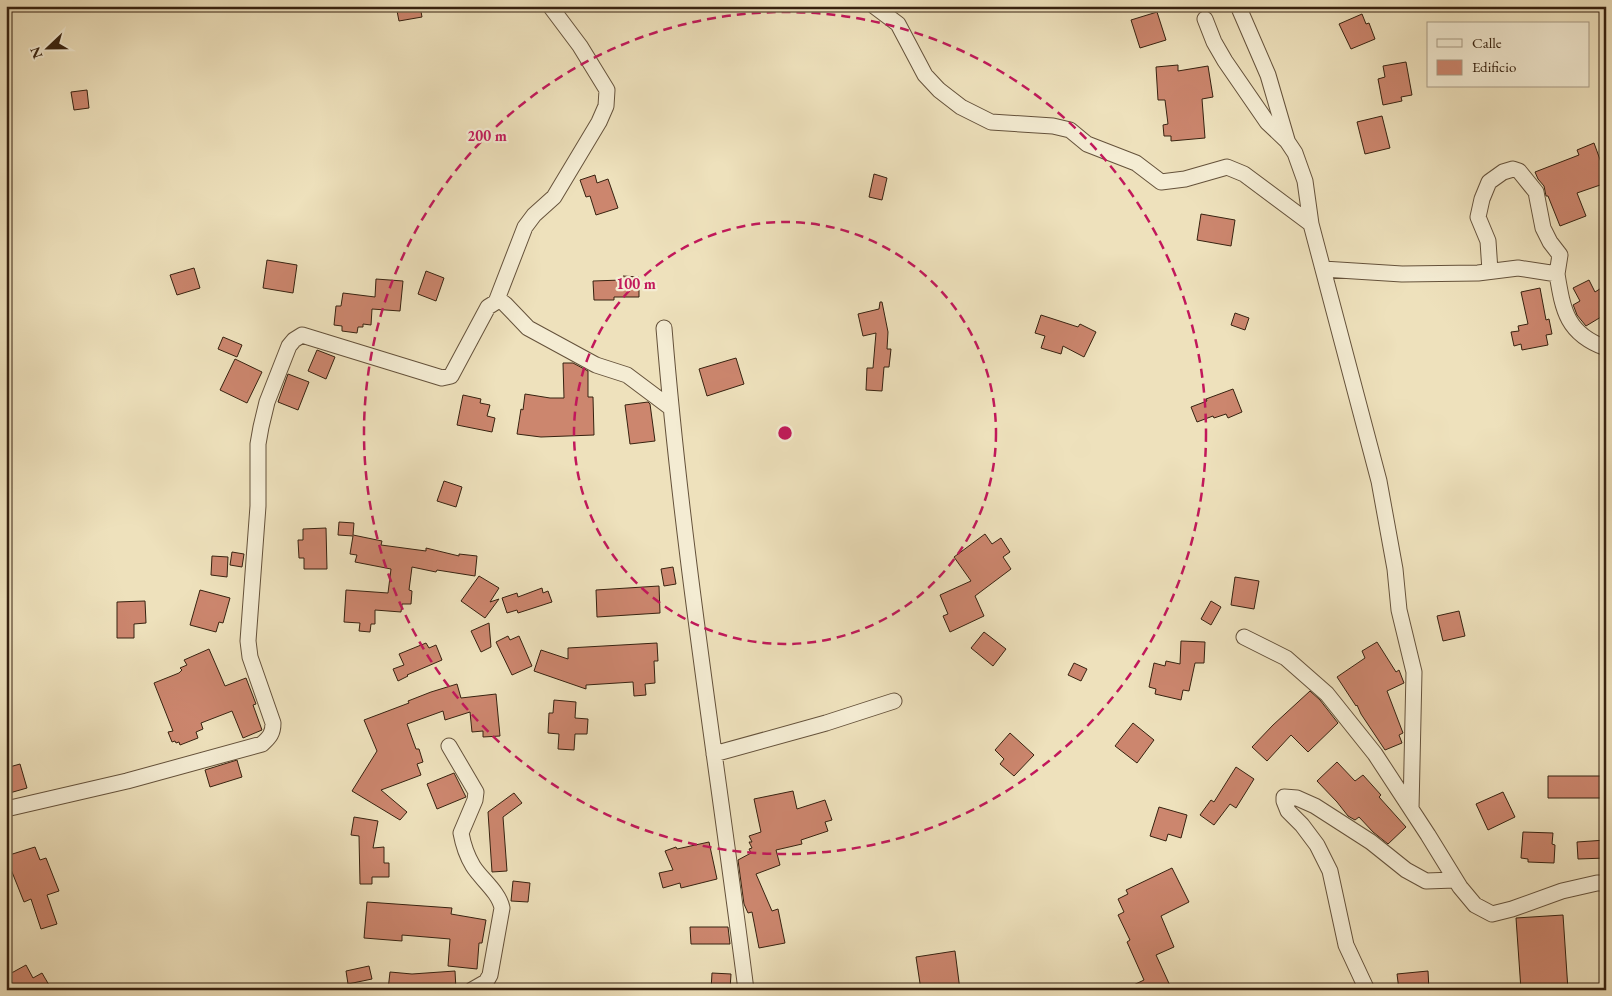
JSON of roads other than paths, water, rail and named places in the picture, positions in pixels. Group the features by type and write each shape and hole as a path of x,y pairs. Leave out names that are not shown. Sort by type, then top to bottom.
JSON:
{"street":[{"path":"496,302 525,226 554,197 606,106 607,90 580,46 550,6"},
{"path":"874,6 898,24 925,75 938,90 961,106 991,122 1053,126 1070,130 1087,144 1136,163 1161,182 1185,179 1227,167 1244,174 1310,224"},
{"path":"1238,8 1268,74 1288,141 1295,153 1305,181 1310,224 1379,482 1395,569 1399,610 1414,672 1411,809"},
{"path":"1205,19 1214,42 1267,122 1288,141"},
{"path":"1490,271 1488,241 1478,217 1482,199 1489,182 1503,172 1513,169 1519,171 1536,192 1543,228 1550,242 1560,255 1556,274 1563,306 1576,331 1590,342 1606,348"},
{"path":"1323,270 1402,274 1478,273 1518,268 1556,274"},
{"path":"6,809 163,772 262,744 269,738 273,731 272,723 250,656 248,641 258,506 258,444 260,427 267,402 294,340 302,336 442,378 448,378 451,376 488,307 501,301 528,328 596,365 627,376 671,408"},
{"path":"664,328 671,408 706,700 746,990"},
{"path":"1244,637 1286,658 1327,694 1375,754 1455,880 1475,906 1492,914 1562,891 1597,883 1606,883"},
{"path":"714,754 894,701"},
{"path":"449,746 476,792 475,800 461,833 468,858 502,908 490,975 486,982 472,990"},
{"path":"1367,990 1346,945 1330,871 1317,845 1302,825 1288,811 1284,797 1297,798 1315,806 1372,842 1406,870 1426,881 1455,880"}]}
